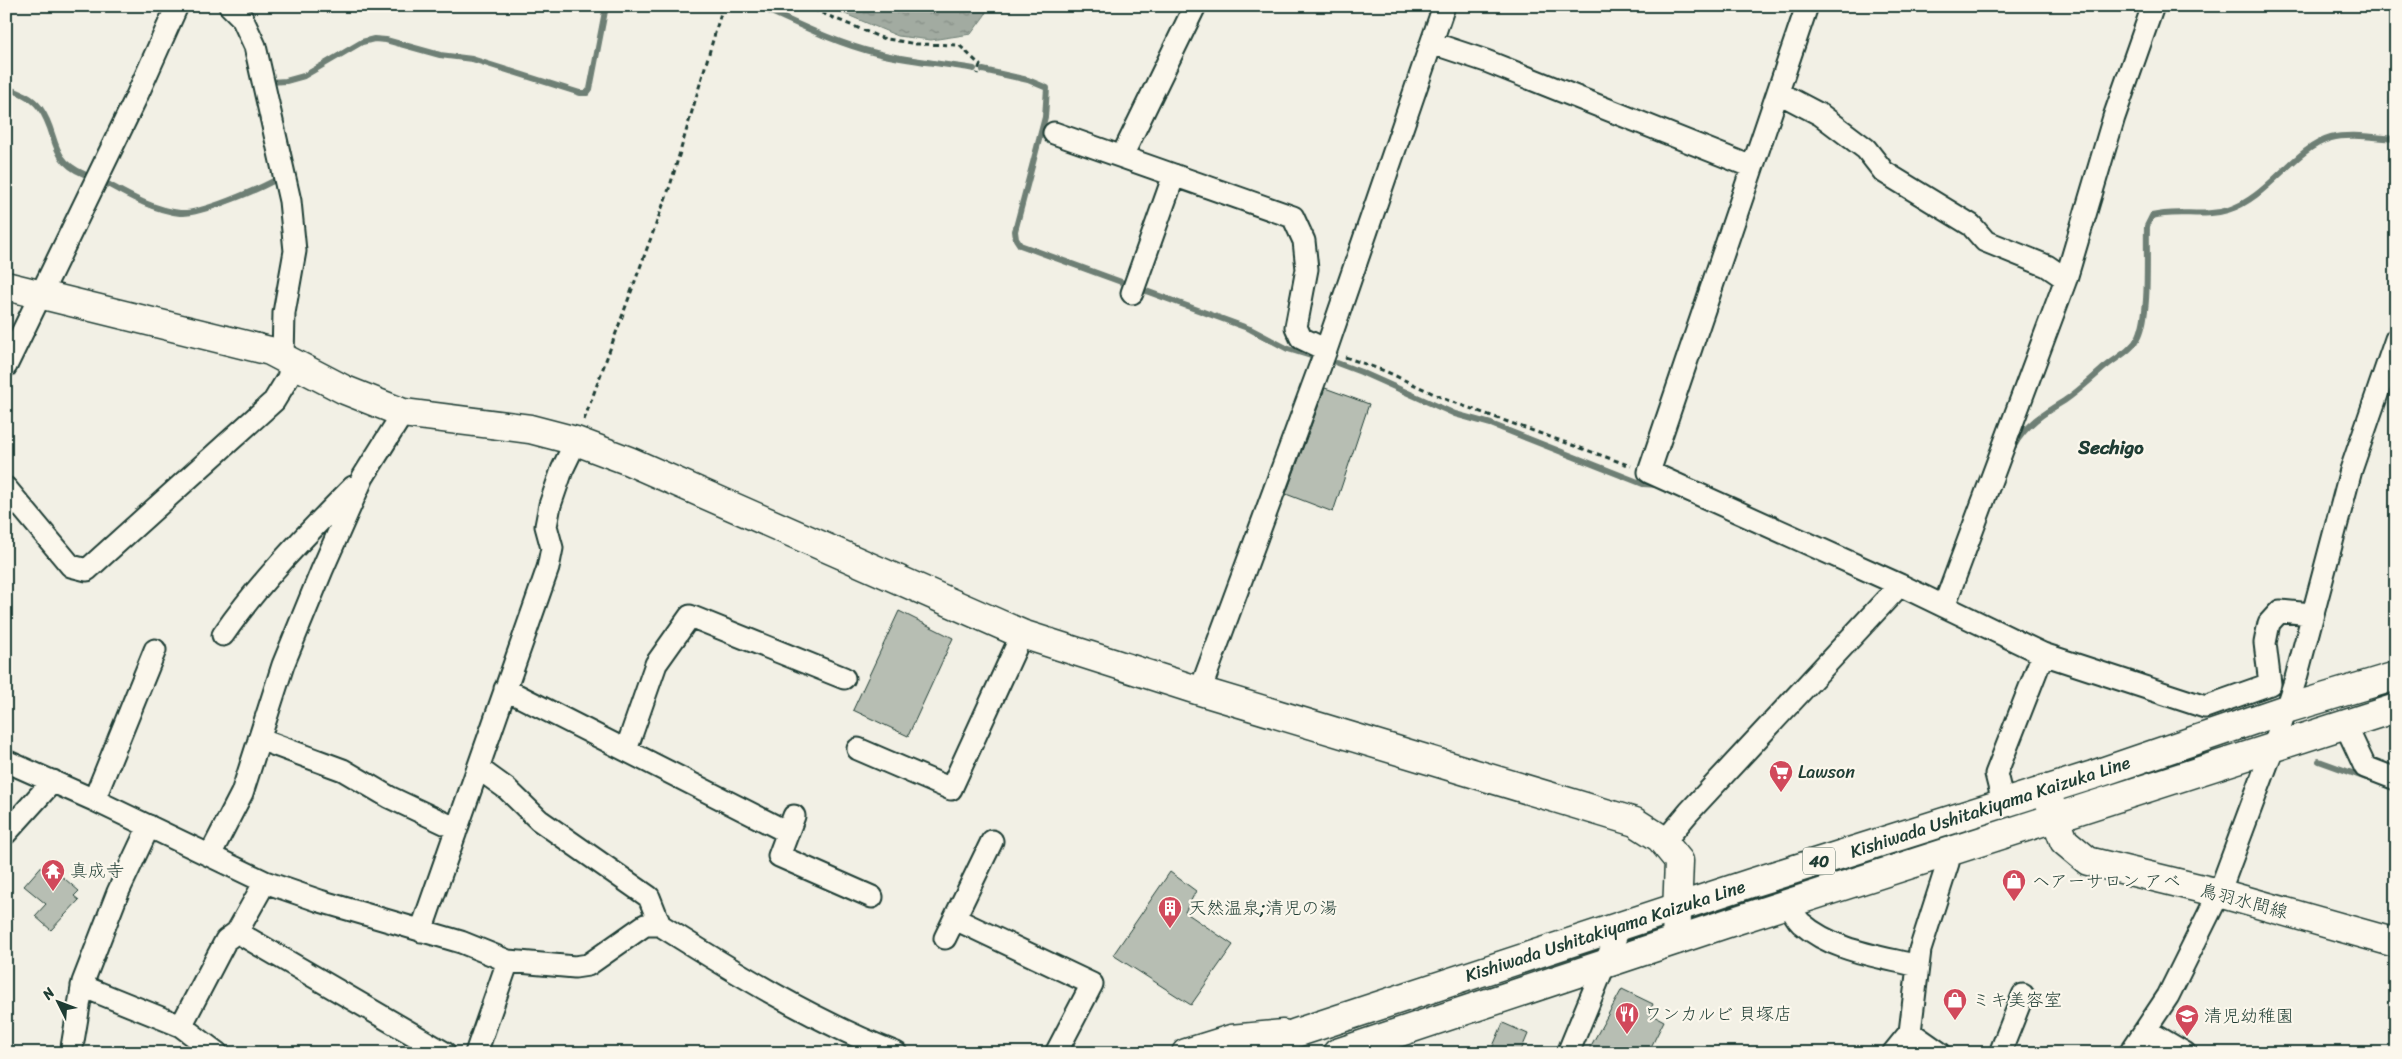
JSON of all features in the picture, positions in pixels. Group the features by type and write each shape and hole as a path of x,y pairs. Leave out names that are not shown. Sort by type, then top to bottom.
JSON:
{"street":[{"path":"6,366 135,100 177,6"},
{"path":"6,488 71,566 88,570 274,400 288,378 284,313 295,251 290,201 255,46 242,18 230,6"},
{"path":"1122,156 1195,6"},
{"path":"1200,691 1326,350 1444,6"},
{"path":"1807,6 1649,472 1900,585 2043,654 2205,707 2270,684 2265,642 2269,623 2280,612 2312,614"},
{"path":"1944,606 2066,279 2114,117 2153,6"},
{"path":"1432,43 1486,61 1752,167"},
{"path":"1779,93 1821,114 1866,149 1884,172 1971,225 1985,241 2047,266 2066,279"},
{"path":"1054,133 1293,217 1304,241 1307,270 1296,328 1301,338 1326,350"},
{"path":"1134,287 1174,175"},
{"path":"6,286 40,296 270,351 344,390 403,413 530,429 576,441 629,461 1022,634 1200,691 1635,822 1660,838 1679,861 1676,940"},
{"path":"2130,1053 2168,996 2219,893 2286,709 2351,470 2396,339"},
{"path":"210,855 242,793 283,665 322,570 363,477 403,413"},
{"path":"421,931 548,568 552,548 546,526 550,505 562,470 576,441"},
{"path":"223,635 248,598 286,555 363,477"},
{"path":"1663,842 1900,585"},
{"path":"626,750 656,664 690,616 844,678"},
{"path":"858,749 951,789 1022,634"},
{"path":"94,800 155,650"},
{"path":"2003,802 1996,774 2043,654"},
{"name":"Kishiwada Ushitakiyama Kaizuka Line","path":"1244,1053 1296,1033 2044,790 2286,709 2396,676"},
{"path":"505,689 626,750 790,824 779,856 872,897"},
{"name":"Kishiwada Ushitakiyama Kaizuka Line","path":"1337,1053 1788,903 2396,708"},
{"path":"2345,724 2365,767 2396,779"},
{"path":"259,739 343,770 389,797 457,828"},
{"path":"6,761 94,800 265,882 320,901 461,942 508,961 575,967 588,965 646,926 660,925 737,973 824,1021 851,1035 896,1053"},
{"path":"478,768 507,789 539,820 649,897 660,925"},
{"path":"6,833 52,782"},
{"name":"鳥羽水間線","path":"2044,790 2064,841 2088,861 2219,893 2396,943"},
{"path":"71,1053 82,986 118,892 149,826"},
{"path":"945,938 992,841"},
{"path":"1893,1053 1910,1032 1920,950 1948,863 1948,852"},
{"path":"181,1026 226,940 237,932 265,882"},
{"path":"1788,903 1800,922 1826,941 1855,951 1918,966"},
{"path":"955,919 1092,984 1056,1053"},
{"path":"1568,1053 1620,927"},
{"path":"237,932 445,1053"},
{"path":"476,1053 508,961"},
{"path":"82,986 181,1026 204,1046 218,1053"},
{"path":"2000,1053 2023,995"},
{"path":"2146,1030 2185,1053"},
{"path":"1910,1032 1940,1053"},
{"path":"1186,1053 1232,1039 1296,1033"}],"path":[{"path":"576,441 670,186 723,6"},
{"path":"805,6 882,38 916,44 959,46 980,65 978,74"},
{"path":"1326,350 1385,371 1447,400 1649,472"}],"water":[{"path":"826,6 988,6 985,15 971,34 931,40 898,36"}],"building":[{"path":"1325,388 1369,404 1333,512 1286,494"},
{"path":"899,611 953,638 908,736 853,710"},
{"path":"45,862 79,891 74,896 79,900 51,930 35,916 46,904 24,886"},
{"name":"天然温泉;清児の湯","path":"1170,872 1196,891 1185,912 1233,945 1191,1005 1113,955"},
{"name":"ワンカルビ 貝塚店","path":"1622,989 1653,1004 1649,1013 1664,1021 1648,1053 1587,1053"},
{"path":"1503,1023 1528,1034 1520,1053 1490,1053"}],"waterway":[{"path":"269,87 270,82 286,81 304,76 362,42 374,39 386,40 440,55 472,59 580,93 587,93 590,89 606,6"},
{"path":"758,6 816,32 861,49 900,58 974,69"},
{"path":"983,70 1028,80 1047,88 1045,117 1015,231 1016,239 1020,245 1250,329 1288,349 1311,356"},
{"path":"6,88 25,95 37,104 46,118 59,153 73,168 84,174"},
{"path":"2014,446 2036,420 2075,393 2128,350 2136,341 2145,313 2147,226 2152,216 2171,213 2200,214 2219,212 2242,204 2256,195 2305,152 2318,143 2331,138 2355,136 2396,139"},
{"path":"102,181 159,209 189,213 214,206 257,189 277,179 275,173"},
{"path":"1337,363 1455,414 1491,424 1643,484 1658,485"},
{"path":"2319,761 2366,778"}],"place":[{"name":"Lawson","path":"1781,793"},
{"name":"真成寺","path":"53,892"},
{"name":"ヘアーサロン アベ","path":"2014,902"},
{"name":"天然温泉;清児の湯","path":"1170,929"},
{"name":"ミキ美容室","path":"1955,1021"},
{"name":"ワンカルビ 貝塚店","path":"1627,1035"},
{"name":"清児幼稚園","path":"2187,1037"}],"district":[{"name":"Sechigo","path":"2111,447"}]}
